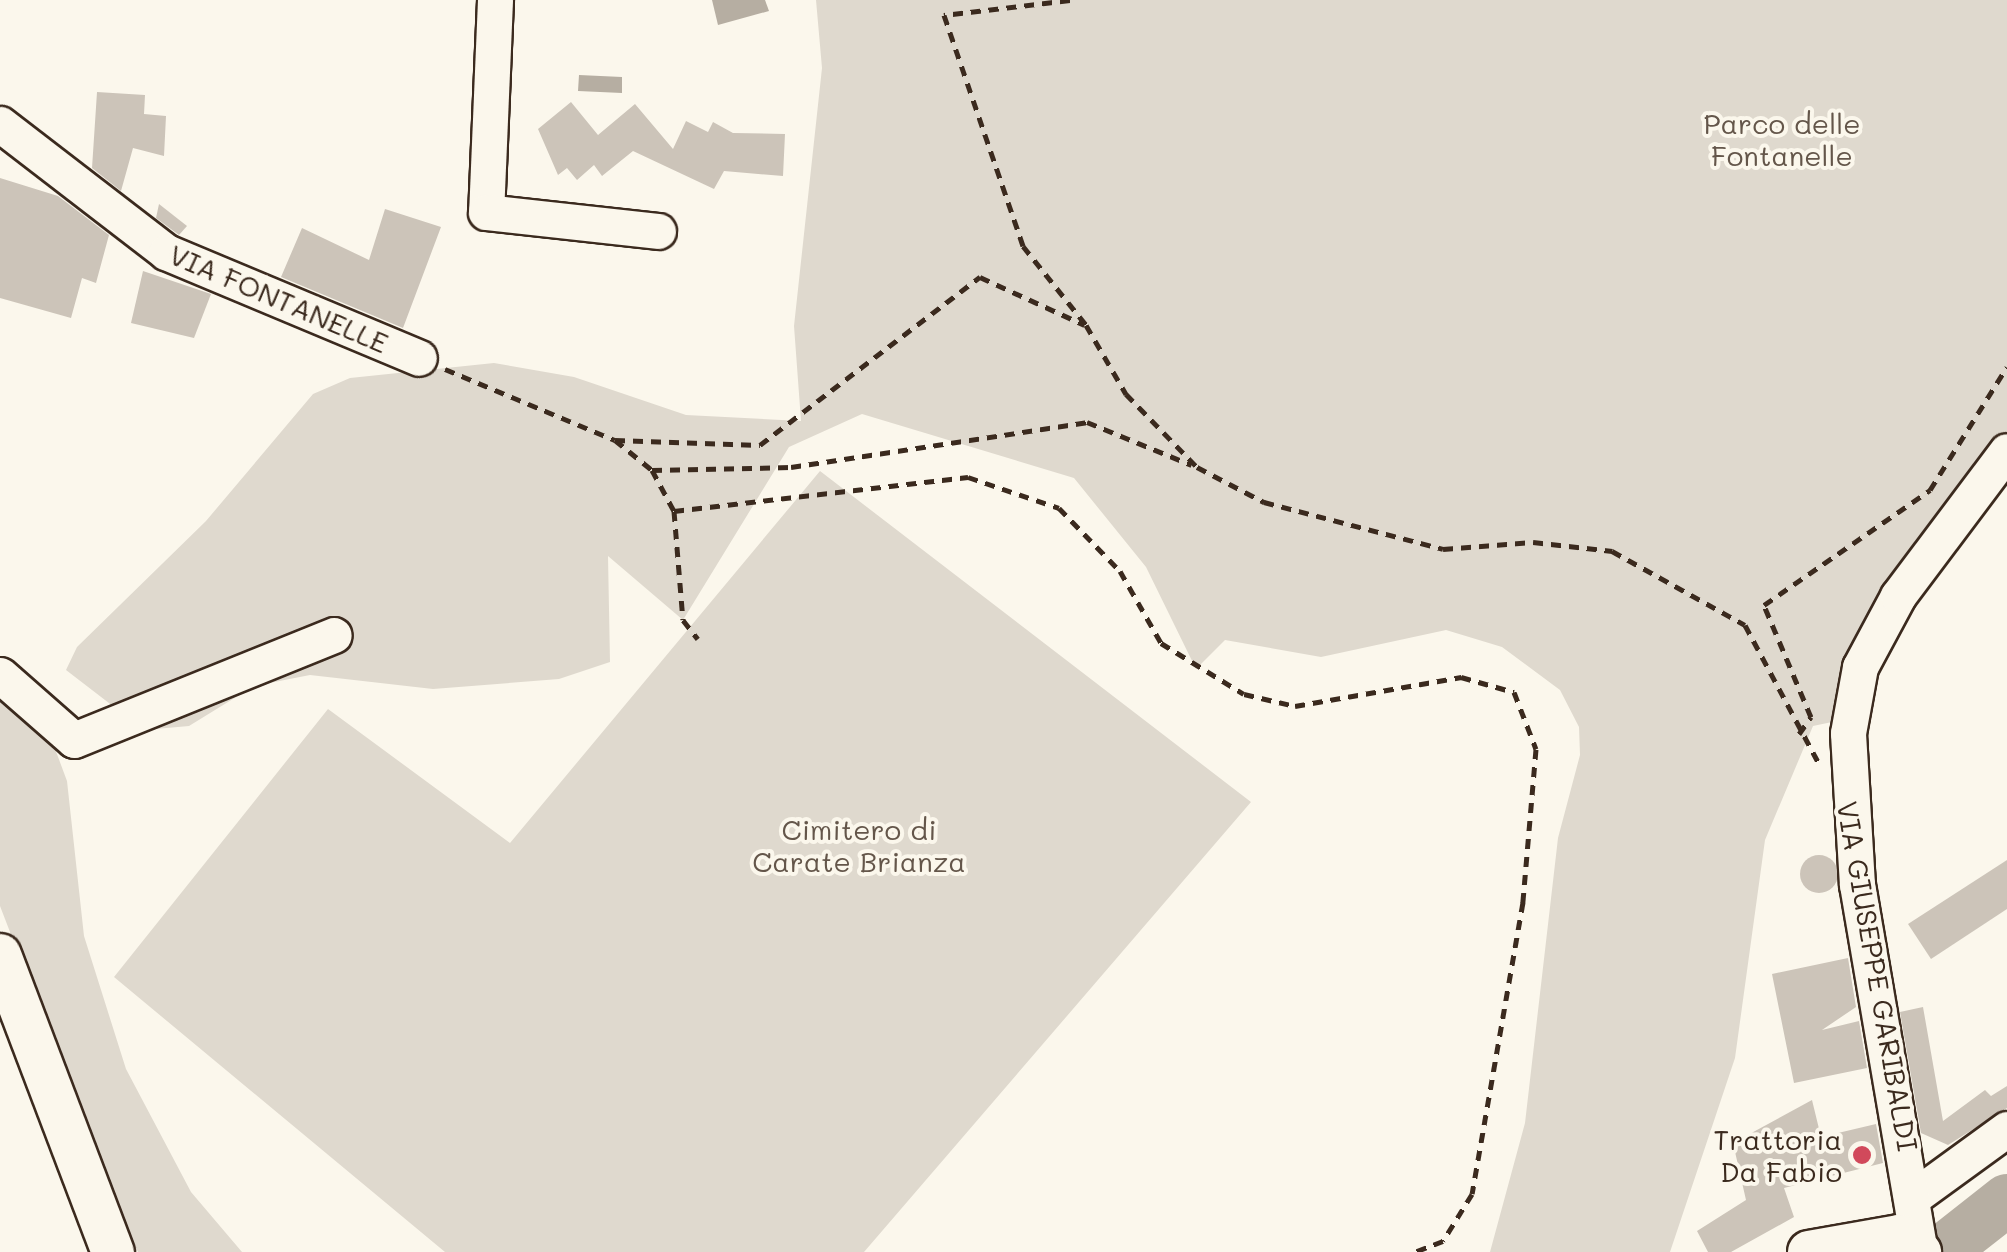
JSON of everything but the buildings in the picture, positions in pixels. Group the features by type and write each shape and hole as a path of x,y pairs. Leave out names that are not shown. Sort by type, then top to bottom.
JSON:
{"street":[{"path":"496,0 486,212 658,232"},
{"name":"VIA FONTANELLE","path":"0,124 166,252 419,358"},
{"name":"VIA GIUSEPPE GARIBALDI","path":"1920,1250 1916,1195 1846,801 1860,667 1898,596 2007,451"},
{"path":"0,675 74,740 334,634"},
{"path":"0,955 113,1252"},
{"path":"1916,1195 2007,1129"},
{"path":"1808,1252 1900,1236 1920,1250"}],"path":[{"path":"1070,0 944,15 1022,246 1086,325 1126,394 1197,467"},
{"path":"615,440 760,445 980,277 1086,325"},
{"path":"419,358 615,440 652,470 674,512 682,620 698,639"},
{"path":"1799,734 1811,717 1764,605 1930,490 2007,367"},
{"path":"652,470 791,467 1087,422 1197,467 1264,502 1443,548 1532,542 1612,551 1745,625 1799,734 1846,801"},
{"path":"674,512 968,477 1059,508 1120,570 1161,643 1244,694 1294,706 1461,678 1514,692 1536,749 1523,902 1472,1194 1443,1241 1416,1252"}],"green space":[{"name":"Parco delle Fontanelle","path":"816,0 2007,0 2007,451 1938,540 1851,718 1813,726 1765,840 1735,1058 1670,1252 1490,1252 1525,1123 1558,838 1580,755 1579,727 1560,690 1502,647 1446,630 1321,657 1225,640 1196,669 1146,567 1074,478 862,414 789,447 683,620 608,556 610,662 559,679 433,689 310,675 254,686 189,726 144,730 66,670 77,647 206,521 313,394 350,378 494,363 574,377 686,415 801,421 794,326 822,68"},
{"name":"Cimitero di Carate Brianza","path":"820,471 1251,802 864,1252 445,1252 114,977 328,709 510,843"},
{"path":"0,694 51,738 67,781 84,936 126,1069 191,1192 242,1252 138,1252 107,1184 0,906"}],"shaded area":[{"path":"712,0 765,0 769,11 718,25"},
{"path":"579,75 622,77 622,93 578,91"}],"waterway":[{"path":"1941,1252 2007,1200"}],"place":[{"name":"Trattoria Da Fabio","path":"1862,1155"}]}
